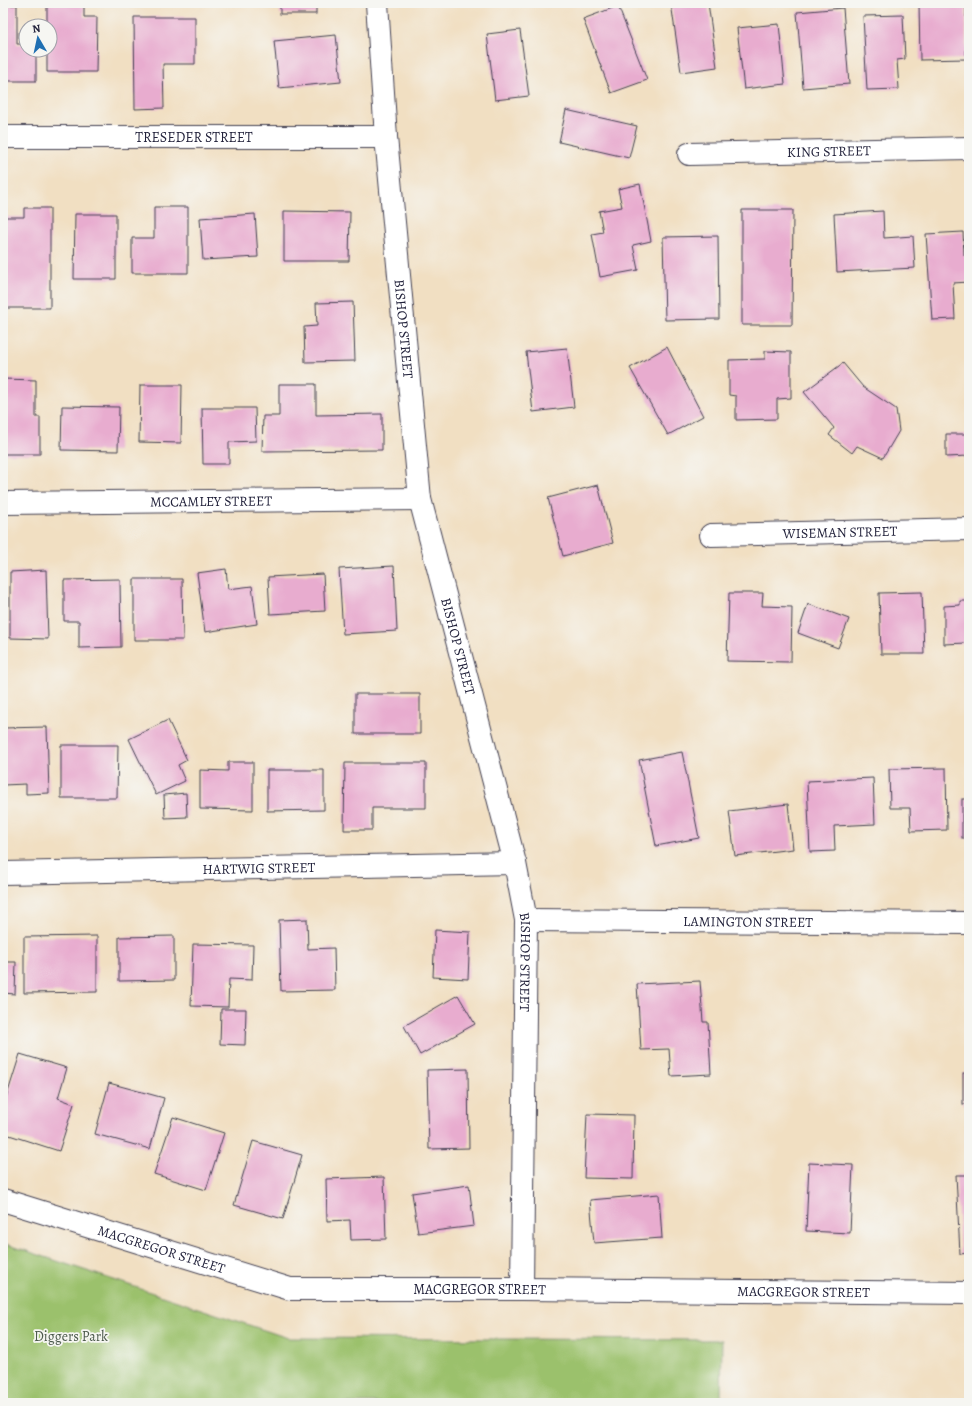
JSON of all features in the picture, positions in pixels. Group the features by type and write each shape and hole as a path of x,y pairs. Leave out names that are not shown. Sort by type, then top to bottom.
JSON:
{"street":[{"name":"BISHOP STREET","path":"377,3 386,137 420,498 515,863 526,920 522,1289"},
{"name":"TRESEDER STREET","path":"3,137 386,137"},
{"name":"KING STREET","path":"689,154 969,148"},
{"name":"MCCAMLEY STREET","path":"3,503 420,498"},
{"name":"WISEMAN STREET","path":"711,535 969,529"},
{"name":"HARTWIG STREET","path":"3,873 515,863"},
{"name":"LAMINGTON STREET","path":"526,920 969,923"},
{"name":"MACGREGOR STREET","path":"3,1200 290,1289 522,1289 969,1293"}],"green space":[{"name":"Diggers Park","path":"3,1243 288,1338 722,1340 721,1403 3,1403"}],"building":[{"path":"47,3 84,3 84,17 97,17 96,72 47,72 47,58 58,58 58,18 47,18"},
{"path":"280,3 316,3 316,14 280,14"},
{"path":"671,3 708,3 717,67 681,72"},
{"path":"919,3 966,3 966,59 920,60"},
{"path":"3,5 17,5 18,58 36,58 36,81 3,81"},
{"path":"618,6 647,80 611,93 583,19"},
{"path":"843,8 849,84 803,88 797,12"},
{"path":"903,15 905,59 897,60 899,89 867,90 863,16"},
{"path":"134,17 195,17 195,64 163,64 164,108 135,109"},
{"path":"779,24 785,84 744,89 737,28"},
{"path":"520,30 529,96 495,100 487,34"},
{"path":"336,35 341,82 279,88 274,41"},
{"path":"566,110 637,126 629,158 559,142"},
{"path":"640,184 651,241 633,245 638,270 600,277 592,234 603,232 599,211 622,207 618,189"},
{"path":"154,207 188,207 188,273 132,273 132,238 154,238"},
{"path":"24,208 50,208 50,308 3,308 3,217 24,217"},
{"path":"742,210 793,210 792,325 742,325"},
{"path":"284,211 350,212 349,261 284,261"},
{"path":"883,211 884,238 913,236 915,268 837,272 834,214"},
{"path":"75,214 116,214 116,279 74,279"},
{"path":"255,214 258,257 203,260 200,218"},
{"path":"963,232 964,255 969,255 969,282 953,283 955,319 932,320 926,234"},
{"path":"718,236 719,319 665,320 663,237"},
{"path":"353,302 355,361 305,362 304,327 317,326 316,303"},
{"path":"667,347 703,416 668,435 630,368"},
{"path":"567,348 574,407 533,412 526,352"},
{"path":"765,351 791,352 791,398 777,399 777,419 736,420 736,396 729,395 729,360 765,359"},
{"path":"843,363 863,387 896,409 899,431 883,458 857,446 852,453 829,435 834,428 804,392"},
{"path":"3,379 36,380 36,417 40,417 40,454 3,454"},
{"path":"279,384 316,384 316,415 382,414 382,450 262,451 263,416 279,416"},
{"path":"140,385 182,385 181,443 139,442"},
{"path":"62,406 119,407 118,451 61,450"},
{"path":"202,408 255,408 256,441 229,442 229,464 203,464"},
{"path":"946,434 969,434 969,456 946,457"},
{"path":"598,485 613,543 563,556 548,498"},
{"path":"394,566 397,631 343,634 339,569"},
{"path":"226,569 228,589 252,586 257,624 205,632 197,573"},
{"path":"46,570 48,639 10,638 10,572"},
{"path":"323,574 325,611 270,614 268,577"},
{"path":"120,579 121,647 79,648 79,621 64,621 64,580"},
{"path":"134,579 182,579 183,640 134,640"},
{"path":"922,592 924,654 881,654 879,593"},
{"path":"729,593 763,593 762,606 792,607 791,662 727,661"},
{"path":"960,601 969,601 969,649 967,643 944,644 944,606 960,605"},
{"path":"808,604 849,619 838,648 798,633"},
{"path":"355,694 420,694 420,734 355,734"},
{"path":"168,720 187,760 178,765 185,781 156,795 129,739"},
{"path":"47,727 49,793 26,794 26,784 3,785 3,728"},
{"path":"61,745 118,745 117,798 61,798"},
{"path":"682,752 699,838 656,846 639,760"},
{"path":"228,762 253,762 253,810 200,809 200,770 228,771"},
{"path":"345,763 426,763 426,808 372,808 372,830 344,830"},
{"path":"946,768 947,830 911,831 910,808 890,808 889,769"},
{"path":"267,770 324,770 324,810 267,811"},
{"path":"873,778 875,824 834,826 835,851 810,852 807,781"},
{"path":"186,793 187,817 165,818 164,795"},
{"path":"962,799 969,799 969,838 962,838"},
{"path":"788,804 793,849 735,856 729,811"},
{"path":"307,919 308,949 334,948 335,990 281,991 279,920"},
{"path":"435,930 470,932 468,979 433,977"},
{"path":"97,936 97,992 24,993 24,937"},
{"path":"174,936 174,980 119,981 119,937"},
{"path":"193,944 253,945 252,980 229,979 228,1007 191,1006"},
{"path":"3,962 16,962 15,994 3,993"},
{"path":"700,981 703,1022 708,1022 711,1074 671,1076 669,1049 641,1050 637,984"},
{"path":"458,995 475,1024 420,1055 404,1026"},
{"path":"221,1009 246,1009 245,1045 220,1044"},
{"path":"20,1054 67,1068 58,1098 74,1104 59,1151 3,1133 3,1108"},
{"path":"468,1069 469,1148 429,1149 427,1070"},
{"path":"963,1073 969,1073 969,1104 963,1104"},
{"path":"109,1083 164,1098 150,1149 95,1134"},
{"path":"587,1114 634,1115 633,1179 584,1178"},
{"path":"173,1117 224,1133 206,1190 154,1174"},
{"path":"253,1141 302,1155 283,1219 234,1205"},
{"path":"809,1163 853,1165 850,1233 806,1231"},
{"path":"956,1175 969,1175 969,1253 960,1254"},
{"path":"384,1177 386,1239 351,1240 350,1220 327,1221 326,1179"},
{"path":"469,1185 474,1226 418,1233 412,1193"},
{"path":"659,1194 662,1238 594,1243 590,1200"}]}
